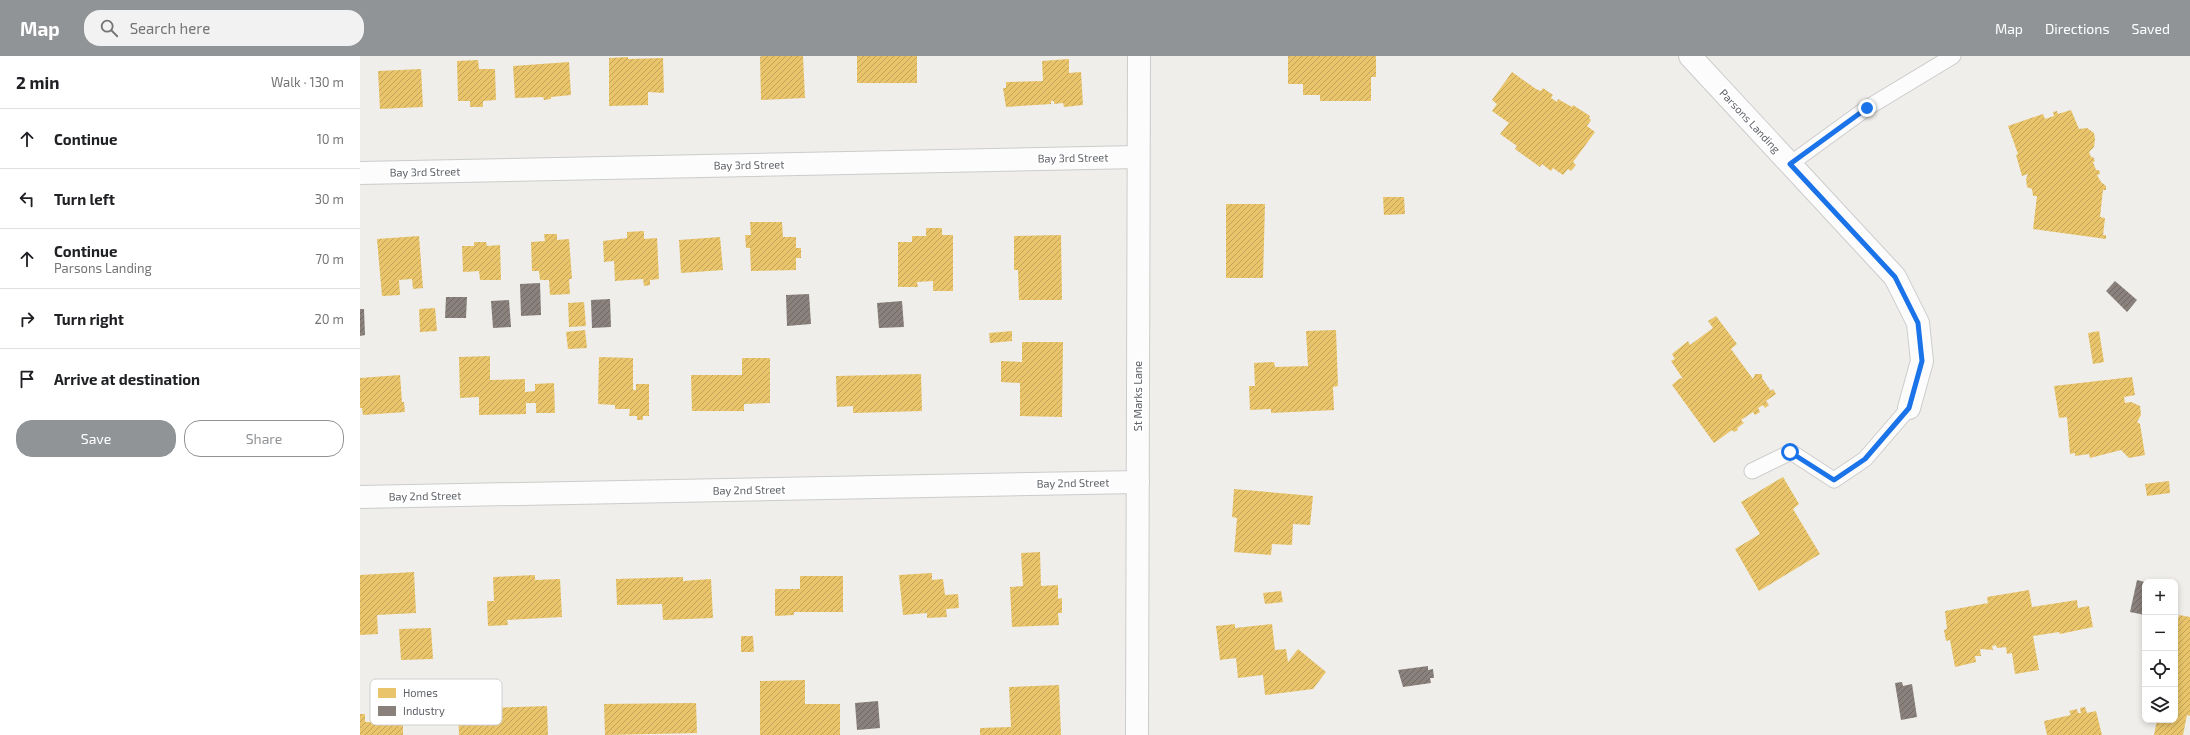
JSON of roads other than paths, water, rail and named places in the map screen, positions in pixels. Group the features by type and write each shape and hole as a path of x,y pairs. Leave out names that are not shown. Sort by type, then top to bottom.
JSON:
{"street":[{"name":"St Marks Lane","path":"1137,735 1139,56"},
{"name":"Parsons Landing","path":"1690,56 1895,277 1918,323 1922,361 1909,408"},
{"name":"Bay 3rd Street","path":"360,173 1138,157"},
{"name":"Bay 2nd Street","path":"360,497 1138,482"}],"lane":[{"path":"1790,164 1867,108 1953,56"},
{"path":"1752,471 1790,452 1834,480 1865,459 1909,408"}]}
